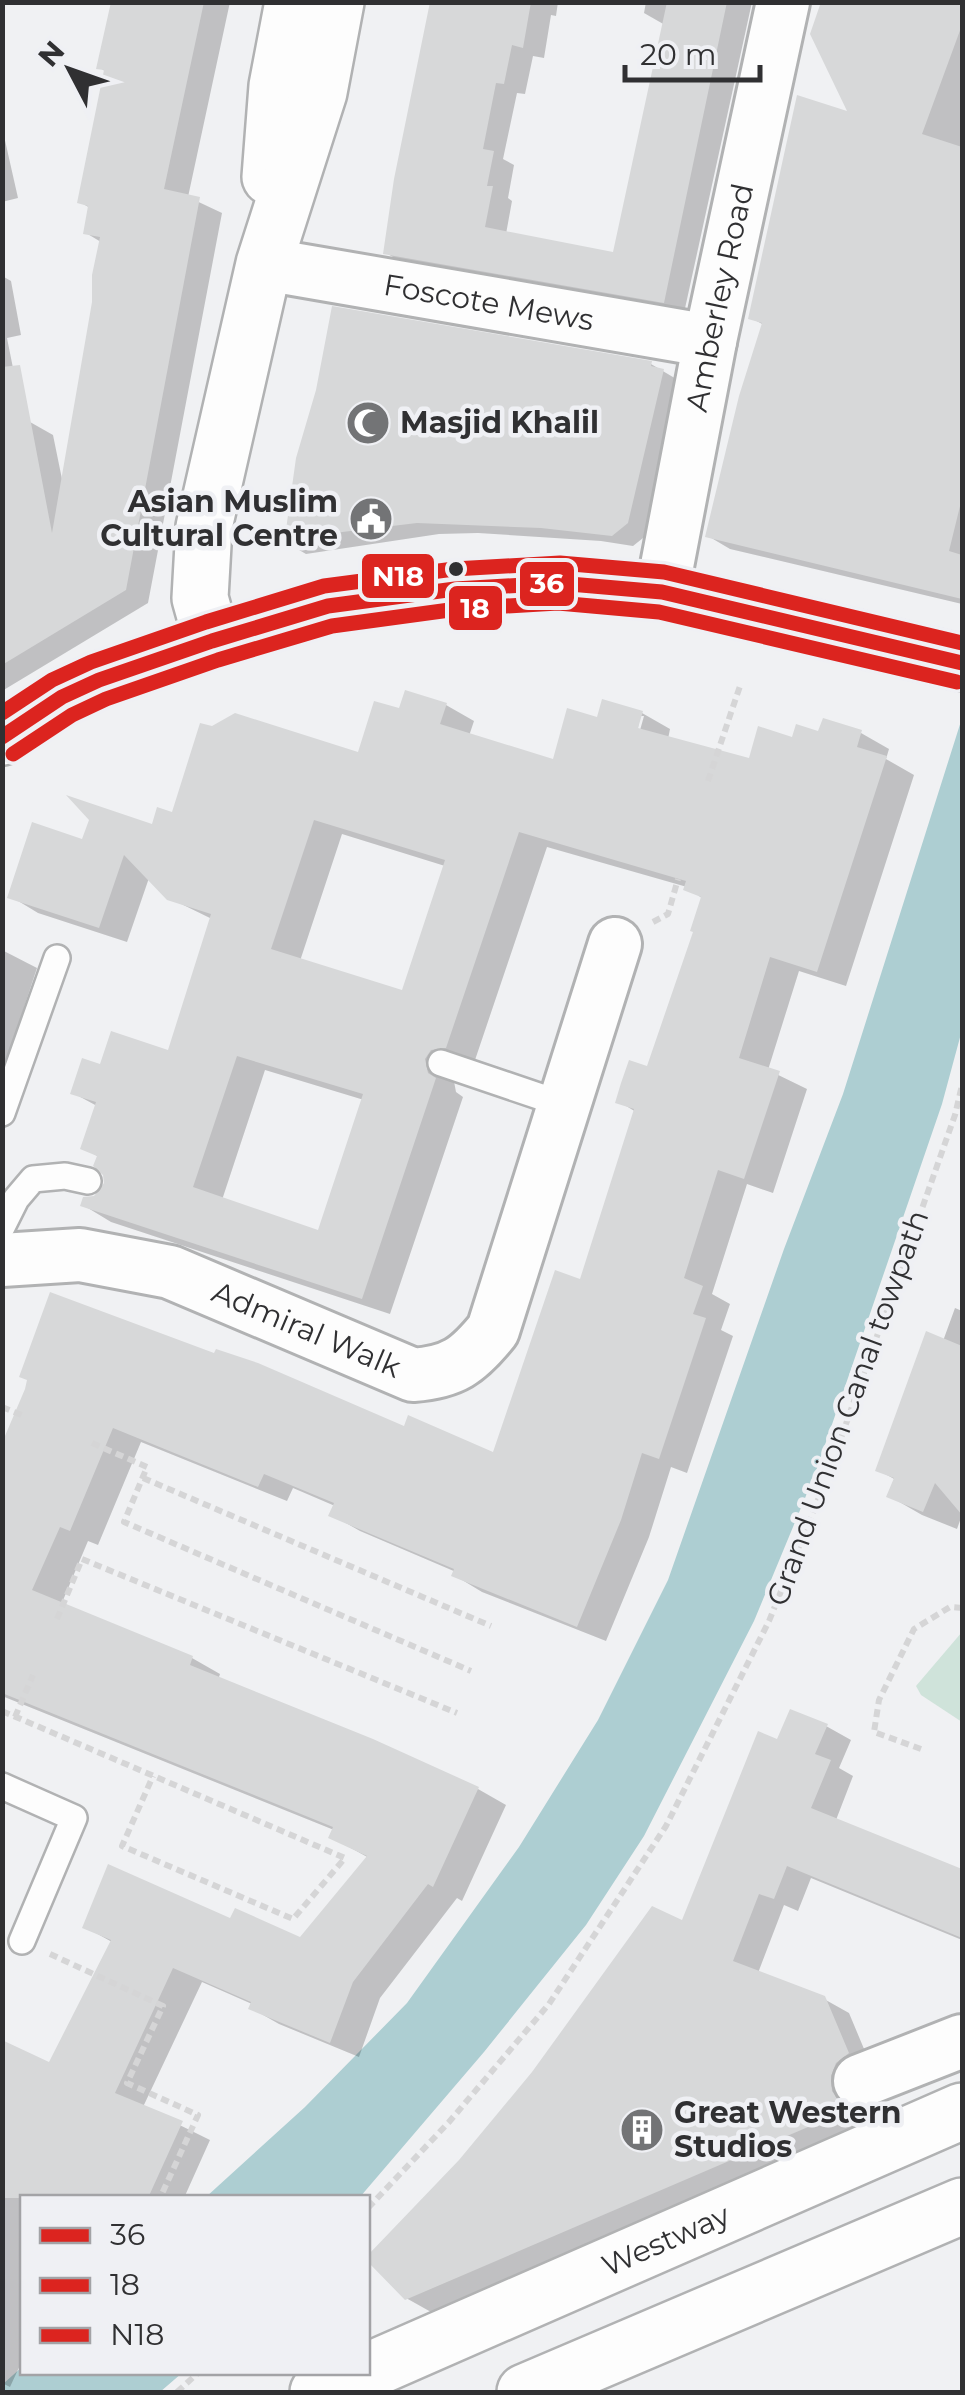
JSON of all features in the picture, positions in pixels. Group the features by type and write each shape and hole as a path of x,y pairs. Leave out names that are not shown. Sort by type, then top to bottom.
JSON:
{"main road":[{"path":"264,264 277,86 293,2"},
{"path":"212,641 200,598 204,527 264,264 319,92 336,2"},
{"path":"2,737 62,697 99,680 212,641 328,606 455,589 558,583 662,592 955,662"},
{"name":"Westway","path":"370,2370 962,2112"},
{"path":"525,2392 962,2206"},
{"name":"Westway","path":"318,2392 359,2375"}],"street":[{"name":"Amberley Road","path":"662,592 710,340 783,2"},
{"name":"Foscote Mews","path":"264,264 710,340"},
{"name":"Admiral Walk","path":"2,1260 80,1255 170,1272 413,1374 441,1373 472,1356 493,1330 616,944"},
{"path":"860,2081 962,2041"}],"lane":[{"path":"2,1113 57,958"},
{"path":"441,1063 565,1105"},
{"path":"2,1226 9,1190 42,1177 88,1181"},
{"path":"2,1786 74,1818 22,1941"}],"path":[{"path":"708,780 740,686"},
{"name":"Grand Union Canal towpath","path":"370,2206 449,2122 548,2004 666,1826 770,1622 828,1476 955,1115 962,1085"},
{"path":"2,1408 24,1416"},
{"path":"92,1444 147,1466 124,1522 471,1671"},
{"path":"142,1478 490,1626"},
{"path":"56,1619 82,1559 457,1713"},
{"path":"921,1749 874,1732 878,1700 914,1629 950,1608 962,1608"},
{"path":"15,1717 32,1675"},
{"path":"2,1712 153,1776 240,1814 345,1858 292,1919 122,1846 153,1776"},
{"path":"22,1941 163,2006 128,2083 198,2115 161,2195"},
{"path":"177,2392 196,2375"}],"green space":[{"path":"962,1632 962,1722 921,1695 916,1686"}],"water":[{"path":"962,718 962,1030 942,1104 815,1474 754,1621 644,1836 586,1925 362,2195 208,2195 305,2107 407,2003 519,1847 598,1720 668,1580 843,1094"},
{"path":"20,2369 20,2375 180,2375 160,2392 3,2392 3,2384"}],"building":[{"path":"111,2 204,2 164,189 200,197 126,590 2,665 2,367 20,365 52,533 100,237 83,234 88,206 77,203 104,70 96,69"},
{"path":"430,2 531,2 523,48 512,45 504,84 496,83 483,149 494,151 487,186 493,186 485,227 613,252 667,2 727,2 664,303 383,254"},
{"path":"821,2 962,2 962,25 922,134 962,147 962,498 949,551 962,555 962,599 705,537 739,396 762,323 748,319 797,95 847,111 810,34"},
{"path":"332,306 652,361 651,366 664,369 628,523 612,536 541,528 417,523 334,533 284,544 296,458 316,390"},
{"path":"405,690 447,703 440,724 553,759 567,708 597,717 602,699 643,711 638,728 749,758 758,726 792,737 796,724 818,731 823,718 862,730 857,747 887,756 817,972 770,957 739,1058 780,1071 744,1179 718,1170 684,1278 703,1286 693,1314 706,1318 659,1459 642,1453 621,1520 577,1627 451,1576 454,1569 328,1516 334,1503 264,1474 258,1487 113,1428 70,1531 60,1527 32,1590 193,1656 190,1665 479,1787 433,1887 428,1884 353,1982 330,2043 248,2009 251,2002 173,1968 115,2093 183,2121 149,2195 2,2198 2,2040 49,2062 111,1940 82,1928 108,1864 230,1918 235,1908 300,1937 367,1856 328,1838 333,1827 2,1693 2,1443 25,1389 27,1380 19,1377 50,1292 214,1353 216,1349 258,1363 404,1426 408,1415 493,1452 555,1270 580,1279 634,1109 615,1103 621,1083 629,1060 647,1066 693,932 690,931 701,897 683,890 686,881 519,832 446,1048 431,1050 425,1059 428,1073 436,1078 362,1299 80,1206 83,1197 94,1196 104,1183 103,1175 93,1166 97,1156 80,1149 96,1102 70,1094 82,1058 100,1064 111,1031 168,1050 211,914 167,900 124,855 99,928 7,898 32,822 82,839 89,820 66,795 152,824 157,807 172,812 200,723 212,726 235,713 358,752 374,701 399,708","holes":["314,820 445,860 402,990 271,949","237,1056 363,1094 318,1230 193,1187"]},
{"path":"926,1331 962,1346 962,1515 935,1483 923,1512 886,1497 894,1478 875,1471"},
{"name":"Great Western Studios","path":"790,1709 828,1724 815,1754 831,1760 811,1808 962,1869 962,1938 787,1866 774,1899 759,1894 733,1961 825,1996 849,2053 836,2063 831,2076 832,2091 850,2109 405,2300 370,2264 370,2253 459,2160 532,2072 652,1906 682,1920 758,1731 777,1739"}],"transit line":[{"name":"N18","path":"2,713 52,680 91,662 206,622 324,586 454,569 560,563 664,572 962,643"},
{"name":"36","path":"2,737 62,697 99,680 212,641 328,606 455,589 558,583 662,592 962,663"},
{"name":"18","path":"13,754 72,715 106,699 218,660 332,626 457,609 558,603 659,612 957,682"}],"place":[{"name":"Masjid Khalil","path":"368,423"},
{"name":"Asian Muslim Cultural Centre","path":"371,519"},
{"name":"Great Western Studios","path":"642,2130"}]}
